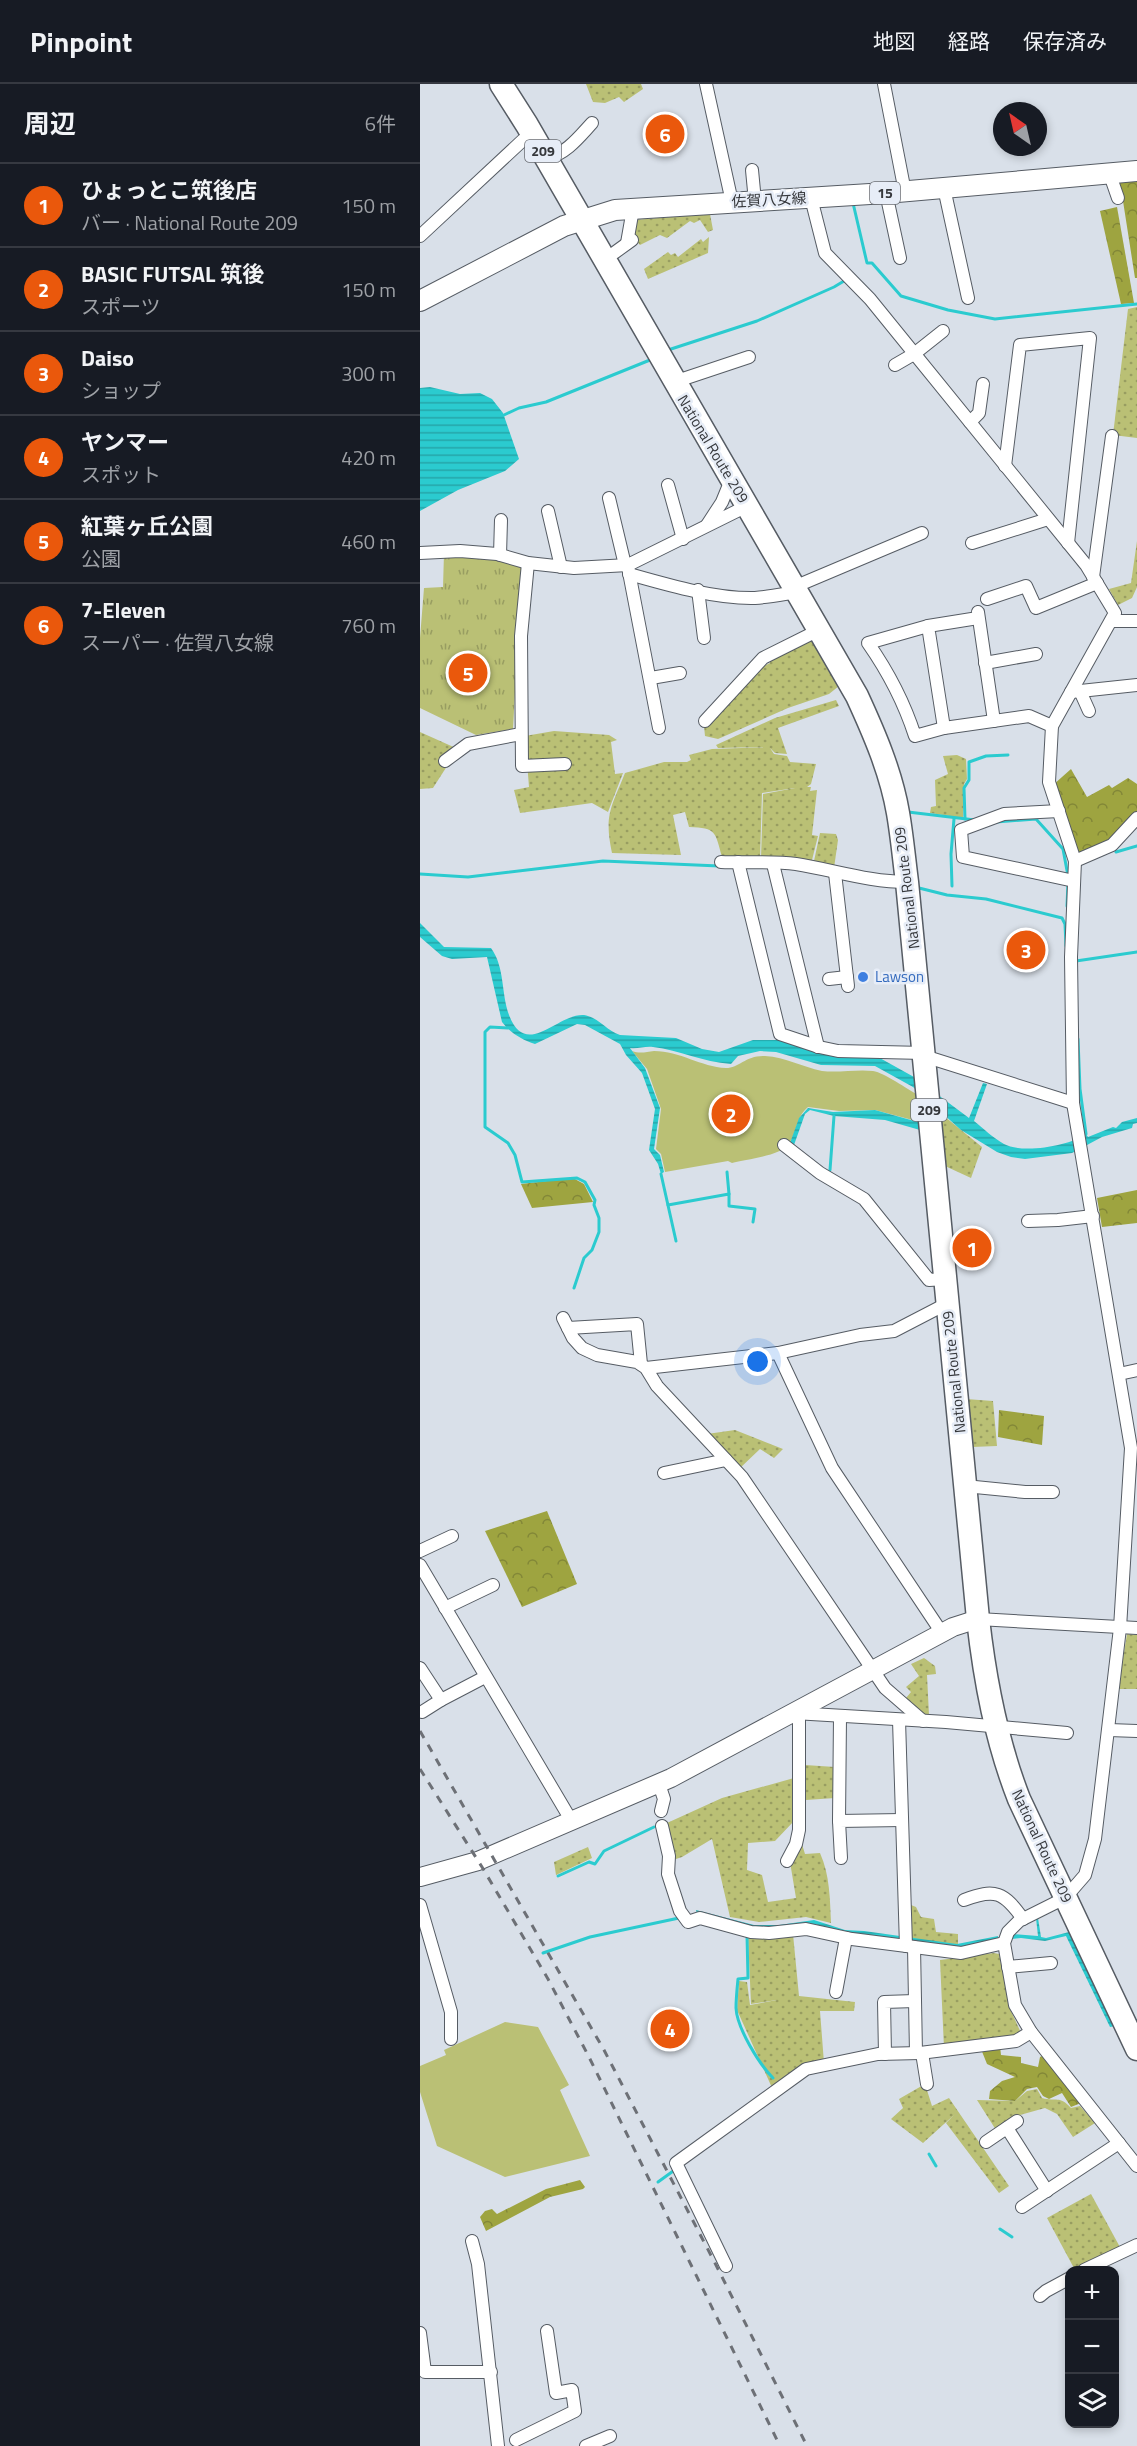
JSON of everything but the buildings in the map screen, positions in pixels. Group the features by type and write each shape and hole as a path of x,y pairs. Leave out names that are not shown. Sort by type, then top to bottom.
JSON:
{"highway":[{"name":"National Route 209","path":"501,84 583,220 674,382 857,696 875,735 898,812 907,882 978,1619 995,1727 1019,1799 1137,2048"}],"main road":[{"name":"佐賀八女線","path":"420,301 562,227 615,210 896,193 1137,171"}],"street":[{"path":"706,84 732,202"},
{"path":"884,84 896,193 900,258"},
{"path":"546,158 556,155 575,142 592,123"},
{"path":"420,236 523,140"},
{"path":"752,170 754,191"},
{"path":"1110,175 1118,198"},
{"path":"944,188 968,298"},
{"path":"811,198 825,253 870,299 1068,543 1116,613 1076,692 1052,726 1049,782 1075,861 1071,957 1073,1103 1119,1374 1134,1448 1132,1524 1095,1839 1084,1875 1065,1898 1023,1919 1008,1932 1004,1943 1015,2005 1030,2032 1137,2166"},
{"path":"614,253 630,242 633,209"},
{"path":"895,366 943,331"},
{"path":"1005,466 1020,345 1090,338 1068,543"},
{"path":"674,382 749,357"},
{"path":"970,422 979,413 983,384"},
{"path":"1095,580 1112,436"},
{"path":"706,527 722,502 732,479"},
{"path":"668,485 683,539"},
{"path":"609,498 628,568 659,728"},
{"path":"628,568 747,506"},
{"path":"548,511 561,567"},
{"path":"972,543 1048,519"},
{"path":"500,555 501,520"},
{"path":"420,553 460,551 500,555 528,563 561,567 628,568 698,590 755,598 796,590 922,533"},
{"path":"528,563 521,636 522,766 565,764"},
{"path":"987,599 1026,586 1036,608 1095,580"},
{"path":"698,590 704,638"},
{"path":"994,721 978,615 868,643 895,685 904,703 915,736 944,728 994,721 1029,716 1052,726"},
{"path":"1111,621 1137,621"},
{"path":"928,626 944,728"},
{"path":"705,721 763,658 819,630"},
{"path":"985,663 1036,654"},
{"path":"651,678 680,673"},
{"path":"1076,692 1137,684"},
{"path":"1076,692 1089,711"},
{"path":"445,760 468,744 521,734"},
{"path":"1059,811 1004,814 961,830 963,857 1074,881"},
{"path":"1075,861 1112,845 1137,818"},
{"path":"721,862 795,864 887,882 907,882"},
{"path":"738,862 780,1034 818,1047 869,1053 924,1054 1073,1103"},
{"path":"773,864 818,1047"},
{"path":"829,979 847,981 835,873"},
{"path":"784,1145 820,1173 864,1199 928,1280 945,1279"},
{"path":"1028,1221 1093,1216"},
{"path":"923,1721 885,1688 754,1494 726,1460 657,1386 644,1366 637,1324 565,1323 582,1348 597,1355 644,1366 778,1353 860,1335 894,1331 948,1303"},
{"path":"778,1353 832,1468 942,1634"},
{"path":"1119,1374 1137,1370"},
{"path":"664,1473 726,1460"},
{"path":"965,1486 1025,1492 1053,1492"},
{"path":"420,1551 452,1536"},
{"path":"420,1565 571,1820"},
{"path":"445,1608 494,1585"},
{"path":"420,1877 472,1863 659,1784 942,1634 978,1619 1137,1628"},
{"path":"421,1672 441,1700"},
{"path":"422,1712 485,1677"},
{"path":"796,1713 1067,1733"},
{"path":"787,1861 796,1844 798,1830 796,1713"},
{"path":"840,1717 841,1858"},
{"path":"899,1720 902,1820 910,1946 919,2053 927,2084"},
{"path":"1109,1730 1137,1731"},
{"path":"659,1784 664,1799 661,1811"},
{"path":"839,1821 902,1820"},
{"path":"662,1826 669,1856 668,1874 680,1911 688,1922 700,1918 751,1932 769,1933 806,1929 846,1938 961,1953 1004,1943"},
{"path":"964,1900 993,1892 1004,1896 1023,1919"},
{"path":"420,1905 451,2012 451,2039"},
{"path":"836,1992 846,1938"},
{"path":"1008,1967 1051,1963"},
{"path":"885,2054 884,2002 915,2001"},
{"path":"726,2266 676,2163 806,2069 885,2054 919,2053 1016,2042 1030,2032"},
{"path":"986,2142 1012,2125 1047,2191"},
{"path":"1022,2207 1119,2143"},
{"path":"472,2241 478,2264 499,2446 519,2443 575,2411 572,2390 556,2393 547,2331"},
{"path":"1094,2266 1137,2245"},
{"path":"1040,2296 1065,2281"},
{"path":"420,2333 425,2372 491,2372"},
{"path":"586,2446 610,2436"}],"green space":[{"path":"586,84 641,84 643,89 624,102 619,97 605,103 593,102"},
{"path":"1137,178 1137,278 1135,278 1123,201 1116,180"},
{"path":"1117,207 1134,303 1121,304 1100,211"},
{"path":"710,214 713,230 708,232 700,220 694,223 690,221 667,238 660,235 640,245 631,235 633,220"},
{"path":"709,237 708,253 648,279 644,269 668,252 671,255 675,253 678,257 701,239 703,242"},
{"path":"1137,307 1137,438 1113,435 1128,309"},
{"path":"1137,541 1137,587 1132,598 1118,605 1109,589 1131,583"},
{"path":"444,553 522,563 513,729 476,735 420,708 420,638 424,588 443,587"},
{"path":"812,639 839,686 829,694 788,708 718,739 705,736 704,726 754,671 770,663 770,659"},
{"path":"836,700 839,706 778,728 787,754 775,753 770,748 774,754 787,756 790,762 816,764 811,784 807,787 811,787 810,791 817,790 812,835 818,836 812,860 761,858 763,794 795,788 762,793 760,859 722,857 713,833 710,830 689,827 685,812 673,815 681,855 612,853 609,829 610,812 625,773 664,762 687,762 691,760 689,755 712,749 769,747 718,748 716,745 775,718"},
{"path":"554,731 609,735 617,740 611,742 615,774 623,773 608,812 592,803 520,813 514,790 529,787 525,736"},
{"path":"420,732 458,749 433,788 420,789"},
{"path":"957,755 966,759 967,779 964,784 963,818 930,813 931,807 936,806 935,780 948,774 943,756"},
{"path":"1071,769 1087,797 1109,785 1112,788 1128,778 1137,784 1137,814 1110,842 1077,858 1053,785"},
{"path":"820,833 836,834 838,840 834,868 814,861"},
{"path":"632,1051 664,1052 726,1068 753,1057 765,1056 780,1058 822,1071 878,1072 918,1095 920,1122 875,1110 839,1111 808,1107 801,1115 789,1144 779,1151 732,1163 728,1161 665,1172 661,1154 656,1149 661,1109 647,1069"},
{"path":"939,1112 982,1147 971,1178 945,1166"},
{"path":"573,1178 584,1184 593,1202 532,1208 521,1184"},
{"path":"1137,1190 1137,1223 1102,1227 1097,1198"},
{"path":"966,1399 993,1401 997,1446 972,1447"},
{"path":"999,1410 1044,1416 1042,1445 998,1437"},
{"path":"735,1430 783,1449 774,1458 760,1449 739,1469 707,1434"},
{"path":"547,1511 577,1584 522,1607 485,1531"},
{"path":"1127,1634 1137,1635 1137,1689 1118,1689"},
{"path":"924,1658 935,1666 936,1674 927,1675 929,1715 920,1713 906,1698 911,1692 906,1687 919,1676 911,1664"},
{"path":"805,1765 835,1767 835,1798 806,1800"},
{"path":"794,1778 794,1821 775,1841 748,1843 747,1870 762,1875 768,1902 796,1898 790,1862 801,1841 805,1854 820,1853 823,1861 829,1888 831,1923 806,1917 759,1922 730,1917 712,1839 673,1860 667,1823 722,1798"},
{"path":"588,1847 592,1858 556,1875 554,1862"},
{"path":"906,1903 916,1907 921,1917 934,1919 936,1932 958,1934 958,1949 908,1944"},
{"path":"793,1934 799,1996 855,2002 854,2011 820,2011 824,2063 773,2090 737,2010 739,1981 747,1982 750,2005 777,2000 751,2004 748,1936"},
{"path":"999,1954 1010,2009 1022,2035 944,2048 940,1960"},
{"path":"505,2022 538,2027 569,2085 560,2090 590,2156 505,2177 437,2146 420,2092 420,2066 446,2055 444,2050"},
{"path":"1000,2046 1001,2055 1021,2057 1021,2063 1038,2067 1040,2057 1046,2054 1081,2103 1071,2107 1062,2093 1049,2099 1043,2096 1037,2087 1027,2089 1015,2101 989,2099 990,2091 1002,2081 1015,2077 987,2064 981,2049"},
{"path":"925,2084 932,2106 949,2098 1009,2186 999,2193 946,2123 954,2115 923,2143 891,2119 903,2108 899,2099"},
{"path":"1037,2089 1042,2098 1061,2100 1071,2108 1080,2106 1095,2123 1073,2137 1057,2114 1045,2108 1020,2115 996,2130 977,2100 1015,2101 1027,2091"},
{"path":"580,2180 585,2187 583,2189 550,2197 486,2231 480,2217 485,2211 492,2209 497,2214 546,2189"},
{"path":"1091,2194 1121,2249 1084,2266 1073,2266 1047,2218"}],"water":[{"path":"430,387 460,394 480,393 492,399 503,413 519,459 505,471 458,490 420,511 420,388"},
{"path":"420,923 444,947 491,948 499,963 509,1015 516,1028 524,1034 543,1031 574,1016 584,1015 594,1018 620,1035 676,1038 702,1049 719,1052 753,1040 787,1040 878,1057 914,1077 969,1118 983,1083 987,1084 974,1121 1000,1142 1012,1147 1034,1148 1058,1145 1086,1134 1088,1137 1113,1127 1116,1128 1122,1122 1137,1118 1137,1123 1133,1124 1132,1128 1102,1137 1072,1153 1025,1159 1011,1157 997,1152 961,1130 913,1087 875,1066 821,1065 776,1052 760,1051 738,1056 731,1064 663,1049 630,1048 645,1068 660,1108 654,1149 660,1155 664,1172 661,1174 649,1150 655,1109 642,1073 626,1055 620,1044 585,1025 577,1024 535,1044 517,1036 502,1022 487,957 452,959 442,956 420,937"},
{"path":"808,1108 833,1112 875,1110 918,1122 920,1130 885,1120 834,1116 810,1110 805,1114 794,1145 790,1143 799,1118"},
{"path":"696,1910 754,1925 779,1925 814,1920 845,1930 957,1944 998,1936 998,1939 951,1947 861,1934 846,1934 815,1924 785,1928 756,1928 697,1914"},
{"path":"1036,1918 1038,1918 1041,1937 1046,1938 1069,1932 1113,2023 1137,2019 1137,2022 1110,2027 1066,1936 1045,1941 1012,1939 1012,1934 1038,1936"}],"waterway":[{"path":"853,203 867,263 872,263 901,296 948,310 995,319 1137,304"},
{"path":"668,350 757,321 844,281"},
{"path":"504,415 519,408 546,402 650,360"},
{"path":"965,819 964,788 969,780 969,762 986,756 1008,755"},
{"path":"908,812 975,820"},
{"path":"952,886 951,854 954,819"},
{"path":"996,822 1036,819 1063,849 1068,876"},
{"path":"1116,852 1137,846"},
{"path":"420,874 468,877 603,861 719,866"},
{"path":"1067,906 1068,882"},
{"path":"919,888 947,895 986,899 1062,918 1065,924 1066,946"},
{"path":"1076,963 1076,961 1137,952"},
{"path":"508,1028 490,1027 485,1032 485,1127 508,1143 515,1155 522,1182 577,1178 585,1182 595,1200 599,1232 592,1250 584,1258 574,1288"},
{"path":"1078,1039 1080,1089 1086,1134"},
{"path":"830,1170 834,1116"},
{"path":"727,1172 729,1194"},
{"path":"661,1174 676,1241"},
{"path":"668,1205 729,1194 729,1206 755,1209 753,1222"},
{"path":"558,1876 589,1862 595,1864 604,1851 654,1827"},
{"path":"543,1953 590,1937 679,1918"},
{"path":"747,1935 748,1978 738,1979 737,2016 761,2064 773,2078"},
{"path":"929,2154 936,2166"},
{"path":"658,2182 676,2169"},
{"path":"1000,2229 1012,2237"}],"railway":[{"path":"420,1731 604,2050 807,2446"},
{"path":"420,1769 482,1867 548,1979 589,2057 780,2446"}],"place":[{"name":"7-Eleven","path":"665,134"},
{"name":"紅葉ヶ丘公園","path":"468,673"},
{"name":"Daiso","path":"1026,950"},
{"name":"Lawson","path":"863,977"},
{"name":"BASIC FUTSAL 筑後","path":"731,1114"},
{"name":"ひょっとこ筑後店","path":"972,1248"},
{"name":"ヤンマー","path":"670,2029"}]}
